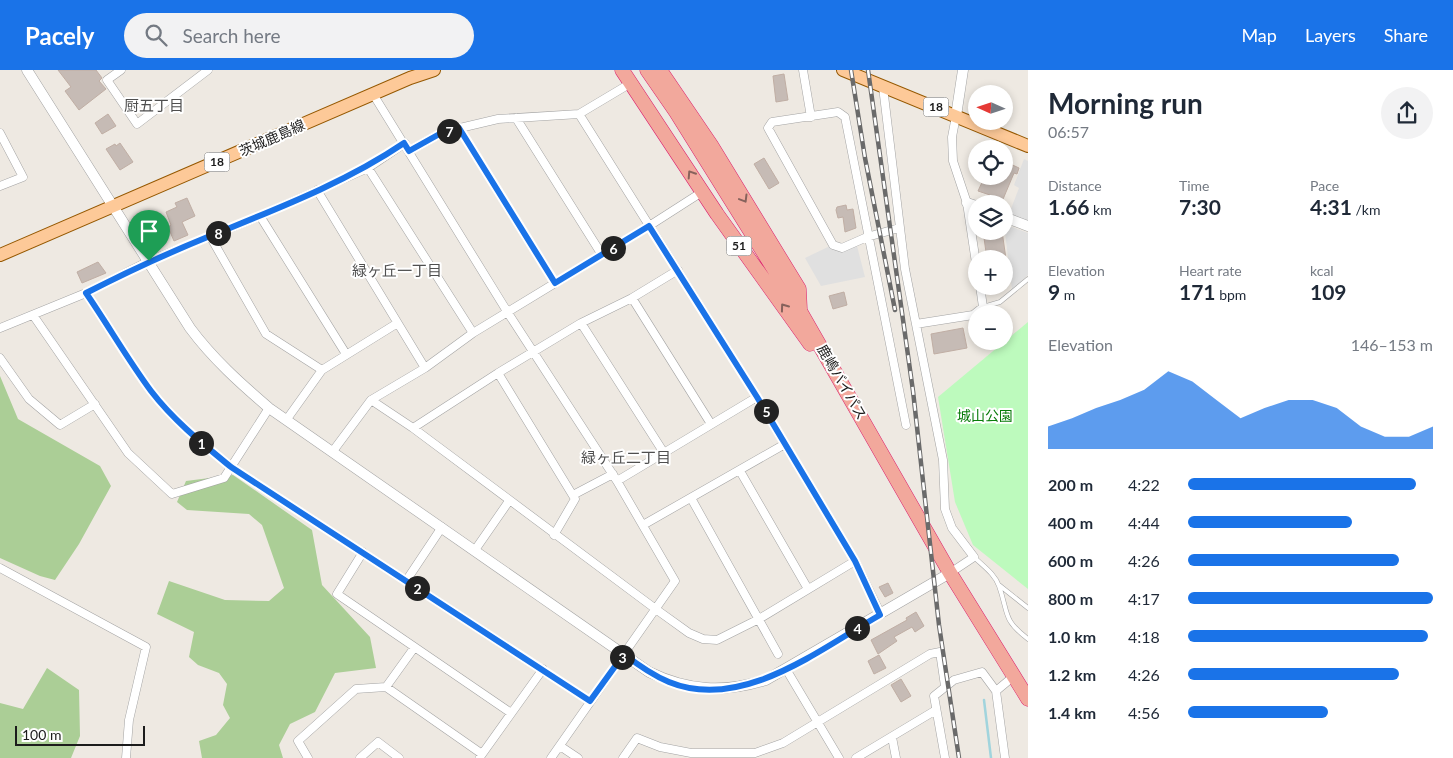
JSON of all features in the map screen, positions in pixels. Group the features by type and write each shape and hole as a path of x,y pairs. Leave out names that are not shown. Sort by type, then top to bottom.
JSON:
{"highway":[{"name":"51","path":"622,70 632,82 702,192 863,418"},
{"name":"鹿嶋バイパス","path":"647,70 676,112 800,311 863,418 950,574 1028,700"},
{"name":"51","path":"660,70 711,145 798,289 800,311"}],"main road":[{"name":"茨城鹿島線","path":"0,255 373,94 434,70"},
{"name":"18","path":"843,70 1028,146"}],"street":[{"path":"27,70 207,351 228,373 270,408 648,672 671,683 698,688 722,689 744,687 766,680 950,574 974,557 952,528 945,509 944,460 916,324 899,228 883,86"},
{"path":"121,70 108,80 137,124 208,70"},
{"path":"803,70 811,117"},
{"path":"963,70 952,137 953,161 968,195"},
{"path":"409,151 443,132 498,119 579,114 632,82"},
{"path":"373,94 508,313 615,477 675,581 657,610 551,758"},
{"path":"899,228 868,236 842,248 833,245 768,128 772,122 838,112 845,117 868,236 906,426"},
{"path":"579,114 757,397 855,561 880,615"},
{"path":"516,118 602,255"},
{"path":"459,128 555,283"},
{"path":"0,133 24,176 0,186"},
{"path":"0,328 86,293 149,261 260,216 368,168 404,143"},
{"path":"368,168 473,333"},
{"path":"317,190 396,324 425,368"},
{"path":"334,451 371,400 425,368 473,333 702,192"},
{"path":"260,216 346,354"},
{"path":"1013,220 1028,226"},
{"path":"210,236 266,334 322,370"},
{"path":"413,428 498,373 581,323 632,298 678,270"},
{"path":"86,293 151,391 180,424 231,467 590,701"},
{"path":"632,298 711,424"},
{"path":"33,315 128,453 172,494 224,478 270,408"},
{"path":"916,324 968,316"},
{"path":"581,323 664,453"},
{"path":"287,419 322,370 396,324"},
{"path":"0,358 29,399 60,425 95,404"},
{"path":"498,373 575,499 554,535"},
{"path":"573,495 664,453 757,397"},
{"path":"371,400 413,428 554,535 688,633 703,639 716,640 759,619 855,561"},
{"path":"643,525 785,444"},
{"path":"740,471 808,589"},
{"path":"690,498 778,654"},
{"path":"475,550 509,501"},
{"path":"406,581 442,527"},
{"path":"363,552 337,594 511,713"},
{"path":"0,568 146,647 129,720 126,758"},
{"path":"386,687 414,648"},
{"path":"623,758 637,738 660,747 692,753 726,755 755,753 783,743 818,720 930,654 940,652 945,686"},
{"path":"308,758 298,741 356,688 386,687 481,756 542,669"},
{"path":"786,669 839,758"},
{"path":"945,758 934,696 954,680 982,672 996,691 1005,758"},
{"path":"996,691 1014,676"},
{"path":"856,758 936,710"},
{"path":"892,737 896,758"},
{"path":"360,758 378,742 400,758"},
{"path":"560,746 578,758"}],"lane":[{"path":"990,305 1000,302 1028,278"},
{"path":"974,557 993,575 999,585 1008,620 1014,629 1028,639"},
{"path":"999,585 1028,608"}],"green space":[{"name":"城山公園","path":"1028,322 1028,589 973,545 955,502 938,397 994,350 1013,350 1013,334"},
{"path":"0,376 18,419 100,466 111,486 79,544 55,580 40,576 0,558"},
{"path":"233,475 312,530 322,585 370,637 376,668 335,673 315,712 290,724 279,745 283,758 202,758 199,741 216,735 230,718 223,705 227,684 219,673 198,665 189,657 194,632 157,614 169,581 225,600 269,601 284,588 262,525 249,514 187,510 177,502 186,481"},
{"path":"47,668 79,690 80,736 71,758 0,758 0,703 23,709"}],"shaded area":[{"path":"1024,159 1028,161 1028,221 1013,215 1013,204 1019,188 1014,185"},
{"path":"1013,227 1028,233 1028,275 1013,289 1013,250 1007,250 1006,240 1013,240"},
{"path":"830,246 837,251 857,246 865,277 821,286 805,258"}],"building":[{"path":"58,70 96,70 102,78 99,81 106,89 79,110 65,91 71,87"},
{"path":"784,74 788,100 776,102 773,76"},
{"path":"108,114 116,126 102,134 95,123"},
{"path":"120,143 133,162 120,170 106,149"},
{"path":"764,158 779,183 769,189 754,164"},
{"path":"1013,165 1019,168 1017,174 1014,173 1013,175"},
{"path":"981,185 1009,185 1005,195 990,195 978,191"},
{"path":"187,198 195,216 182,222 188,235 174,241 168,227 171,225 166,212 177,207 175,203"},
{"path":"846,205 847,210 853,209 856,228 845,232 843,217 838,218 836,210 837,207"},
{"path":"984,240 1003,240 1005,250 986,250"},
{"path":"98,262 106,273 82,283 77,272"},
{"path":"844,292 847,305 833,309 829,296"},
{"path":"963,328 967,348 934,354 931,334"},
{"path":"888,583 893,593 885,597 879,587"},
{"path":"916,612 924,626 915,632 912,627 894,637 897,641 878,654 871,640 907,620 906,618"},
{"path":"879,655 886,668 874,674 868,661"},
{"path":"901,679 911,696 901,702 891,685"}],"waterway":[{"path":"984,700 991,758"}],"railway":[{"path":"851,70 865,158 895,310"},
{"path":"868,70 913,391 939,625 959,758"}],"district":[{"name":"厨五丁目","path":"154,106"},
{"name":"緑ヶ丘一丁目","path":"397,271"},
{"name":"緑ヶ丘二丁目","path":"626,458"}],"route":[{"path":"459,128 555,283 649,226 757,397 855,561 880,615 766,680 744,687 722,689 698,688 671,683 648,672 624,654 590,701 231,467 180,424 151,391 86,293 149,261 260,216 368,168 404,143 409,151 443,132 459,128"}]}
